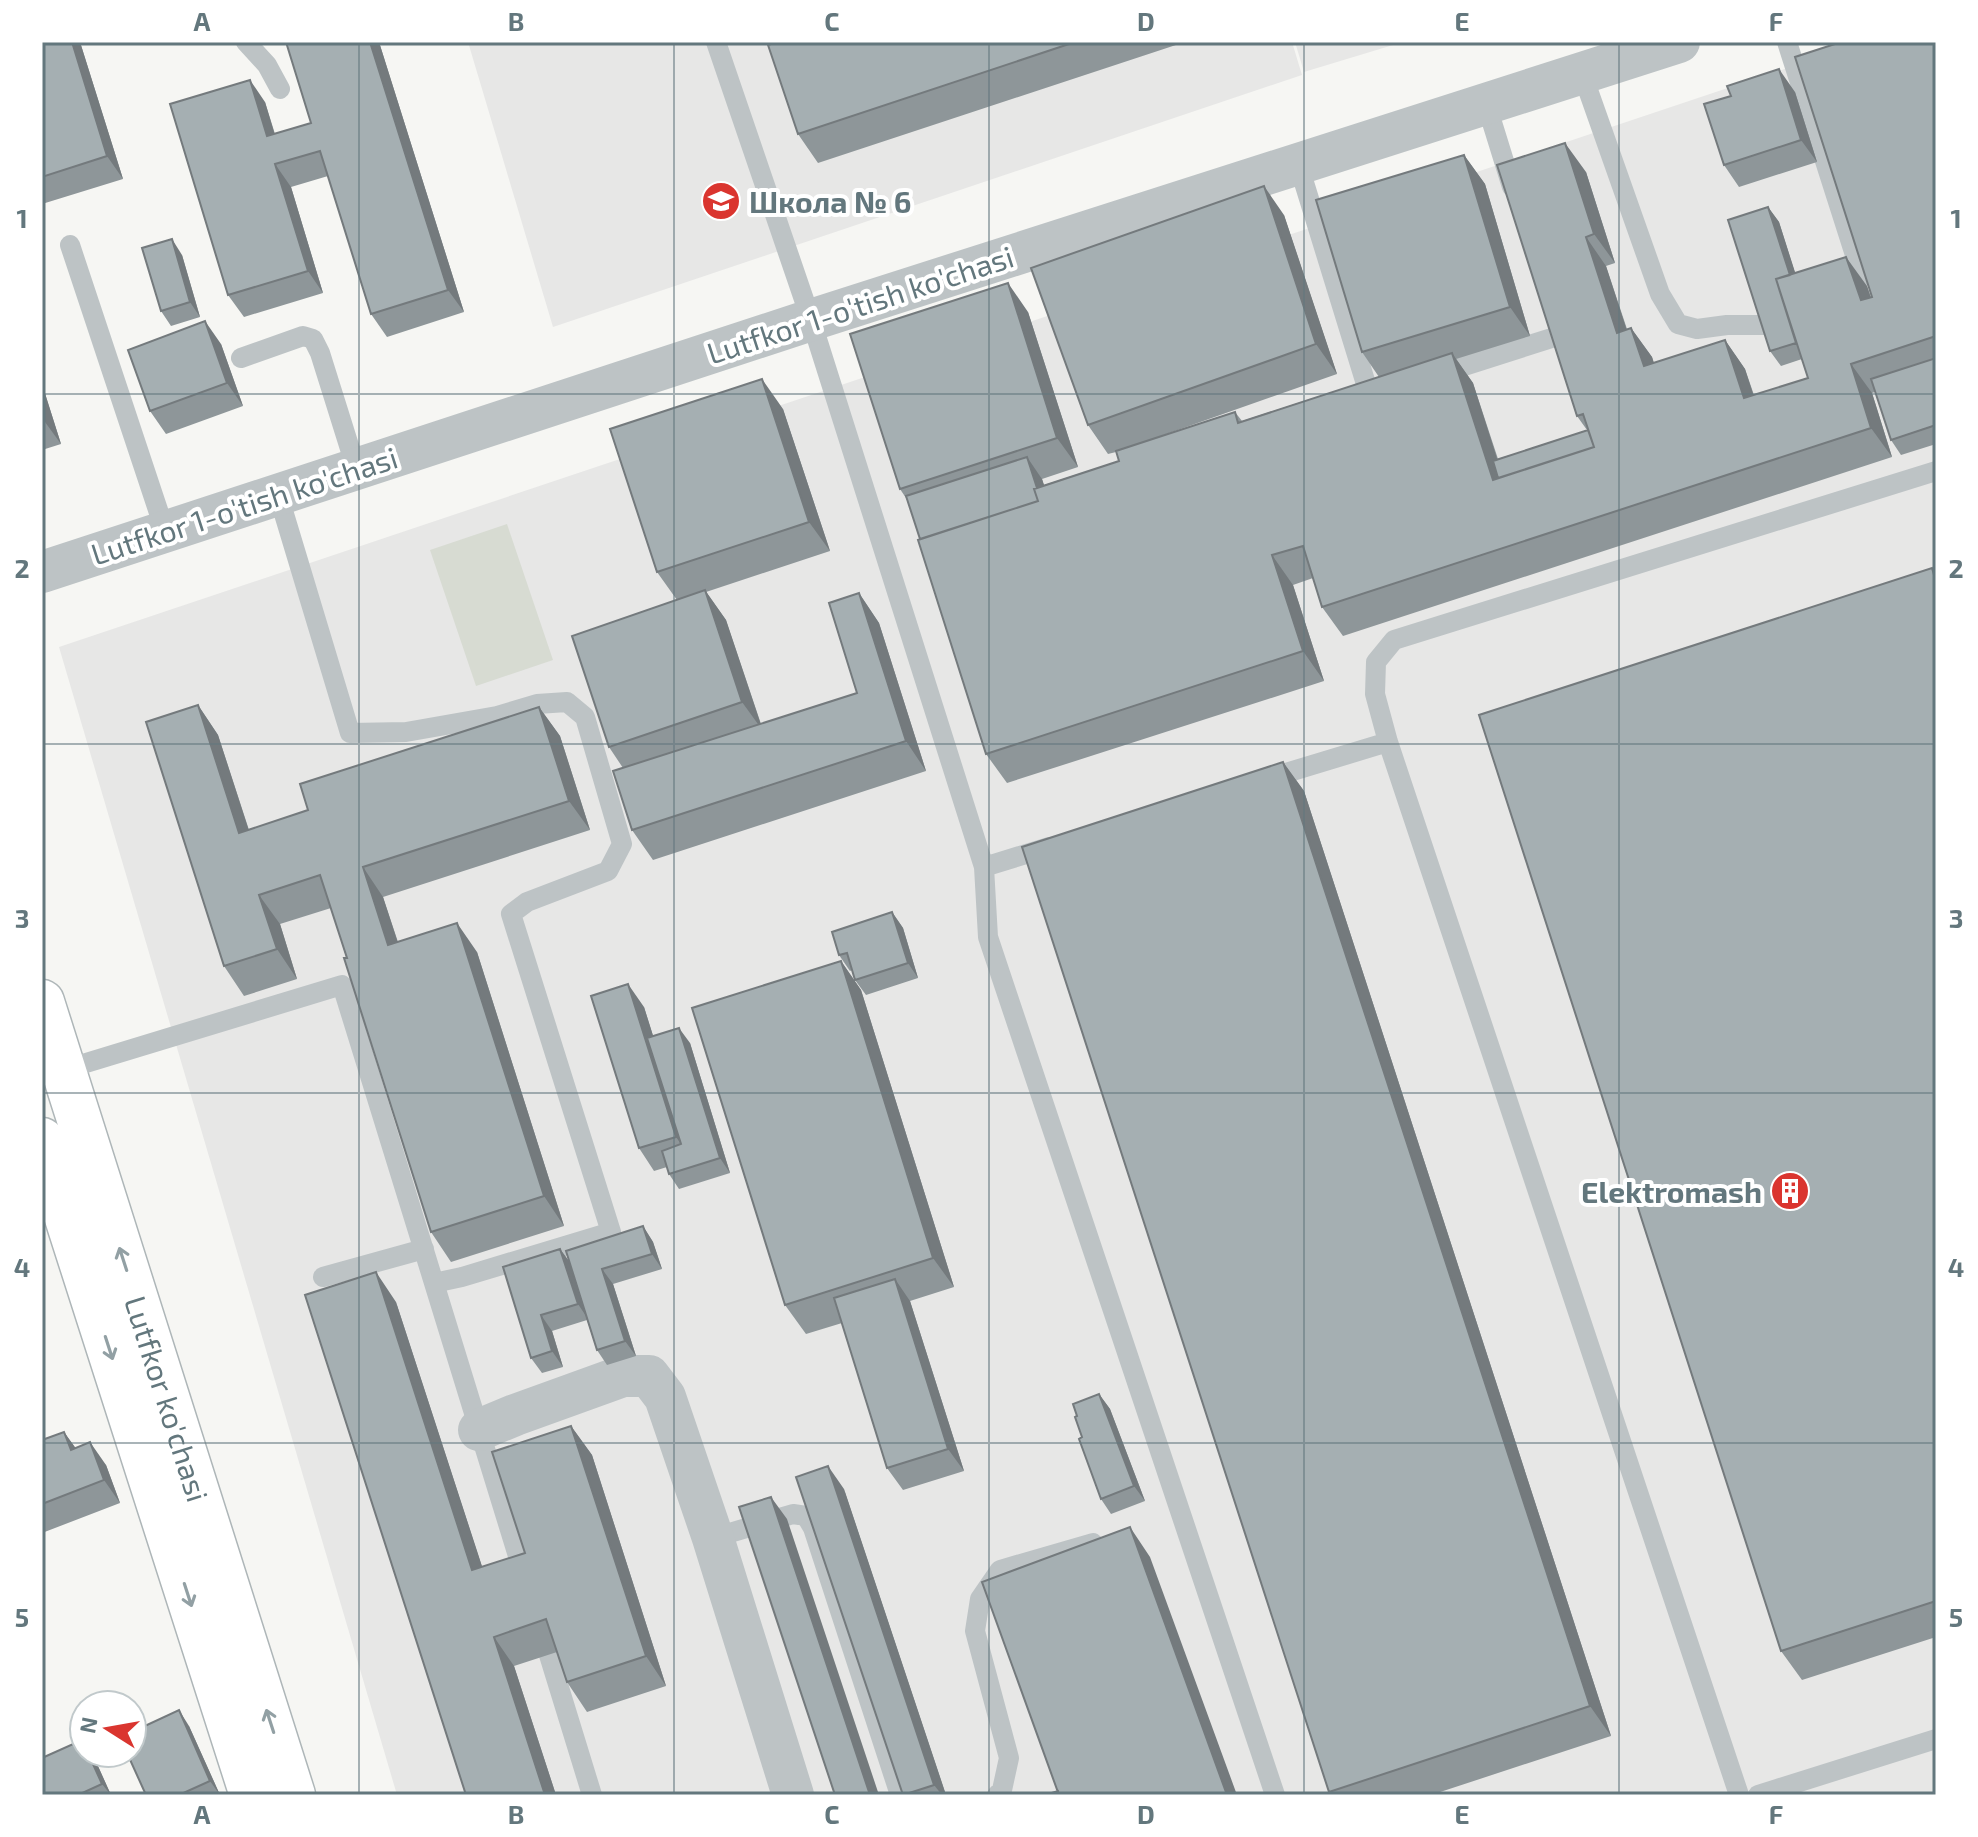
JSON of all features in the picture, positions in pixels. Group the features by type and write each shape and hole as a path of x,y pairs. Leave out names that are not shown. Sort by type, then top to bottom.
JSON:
{"main road":[{"name":"Lutfkor ko'chasi","path":"42,1002 293,1795"},
{"name":"Lutfkor ko'chasi","path":"42,1140 252,1795"}],"street":[{"name":"Lutfkor 1-o'tish ko'chasi","path":"42,572 811,320 1582,73 1620,51 1679,42"},
{"path":"479,1430 623,1376 649,1376 665,1397 713,1538 793,1795"}],"lane":[{"path":"246,42 267,65 280,89"},
{"path":"716,42 811,320 984,867 988,937 1275,1795"},
{"path":"1787,42 1862,277"},
{"path":"1582,73 1660,294 1678,324 1697,329 1764,325"},
{"path":"1486,103 1517,205"},
{"path":"1298,163 1370,397"},
{"path":"70,245 165,531"},
{"path":"1413,383 1558,335"},
{"path":"241,358 303,336 313,339 356,468"},
{"path":"1739,1795 1388,742 1375,694 1376,662 1394,640 1936,471"},
{"path":"278,494 350,733 406,732 497,716 537,704 567,702 585,717 622,844 608,871 527,902 511,914 611,1232 434,1283"},
{"path":"1253,783 1388,742"},
{"path":"984,867 1073,839"},
{"path":"63,1070 342,985 528,1588"},
{"path":"323,1277 424,1249"},
{"path":"713,1538 793,1514 806,1516 813,1528 900,1795"},
{"path":"997,1795 1002,1790 1009,1758 975,1631 980,1599 1000,1570 1094,1543"},
{"path":"549,1655 592,1795"},
{"path":"1758,1795 1936,1739"}],"shaded area":[{"name":"Школа № 6","path":"468,42 1292,42 1302,75 553,327"},
{"path":"1295,42 1403,42 1304,72"},
{"path":"1865,42 1936,42 1936,1795 397,1795 59,647"},
{"path":"507,524 553,660 476,686 430,550"}],"building":[{"path":"42,42 72,42 107,156 42,177"},
{"path":"286,42 370,42 448,290 371,314 320,151 275,164 308,271 228,295 170,104 250,80 267,136 311,123"},
{"path":"777,42 1075,42 798,134 768,45"},
{"path":"1841,42 1936,42 1936,336 1851,364 1871,428 1322,607 1303,546 1272,555 1303,651 986,754 918,540 1038,501 1034,489 1119,461 1116,451 1235,412 1238,423 1452,353 1493,480 1594,447 1583,414 1577,416 1497,165 1565,143 1594,234 1586,237 1617,333 1631,328 1644,366 1725,340 1744,398 1808,378 1776,279 1846,257 1861,300 1872,297 1795,57"},
{"path":"1779,69 1801,140 1724,165 1704,104 1731,96 1727,86"},
{"path":"1464,155 1510,307 1362,352 1316,200"},
{"path":"1264,186 1316,344 1088,425 1031,268"},
{"path":"1768,207 1790,275 1776,279 1796,343 1770,351 1728,220"},
{"path":"172,239 190,302 161,311 142,248"},
{"path":"1008,283 1057,438 900,489 850,334"},
{"path":"205,321 227,383 150,411 128,350"},
{"path":"1936,358 1936,425 1891,440 1871,379"},
{"path":"762,379 809,522 657,572 610,429"},
{"path":"1588,430 1594,447 1498,478 1493,461"},
{"path":"1027,457 1038,501 920,539 906,496"},
{"name":"Elektromash","path":"1932,568 1936,582 1936,1601 1781,1651 1479,715"},
{"path":"705,590 742,702 609,747 572,636"},
{"path":"859,593 906,741 632,830 613,771 857,693 829,603"},
{"path":"198,705 239,833 308,810 300,784 539,707 569,801 363,867 388,945 457,923 544,1196 431,1232 320,875 259,895 277,949 224,966 146,722"},
{"path":"1283,762 1590,1706 1329,1792 1022,847"},
{"path":"892,912 908,963 855,980 847,953 839,955 832,932"},
{"path":"841,961 933,1258 785,1305 692,1008"},
{"path":"628,984 676,1137 639,1148 591,996"},
{"path":"679,1028 720,1158 669,1174 662,1151 681,1144 647,1038"},
{"path":"643,1226 652,1254 602,1269 625,1341 597,1350 566,1251"},
{"path":"560,1249 578,1304 541,1315 552,1351 531,1358 503,1267"},
{"path":"376,1272 472,1570 525,1553 492,1452 571,1426 646,1656 567,1682 546,1619 494,1637 545,1795 466,1795 305,1295"},
{"path":"895,1279 948,1449 887,1468 834,1298"},
{"path":"1099,1394 1134,1486 1101,1499 1079,1439 1082,1437 1073,1404"},
{"path":"64,1432 71,1450 90,1442 104,1480 42,1504 42,1440"},
{"path":"828,1466 934,1785 903,1795 796,1477"},
{"path":"771,1497 870,1795 835,1795 739,1507"},
{"path":"1130,1527 1227,1795 1059,1795 982,1582"},
{"path":"179,1710 210,1781 179,1795 146,1795 134,1769 148,1769 148,1725"},
{"path":"68,1746 68,1769 95,1769 102,1784 78,1795 42,1795 42,1758"}],"place":[{"name":"Школа № 6","path":"721,201"},
{"name":"Elektromash","path":"1790,1191"}]}
